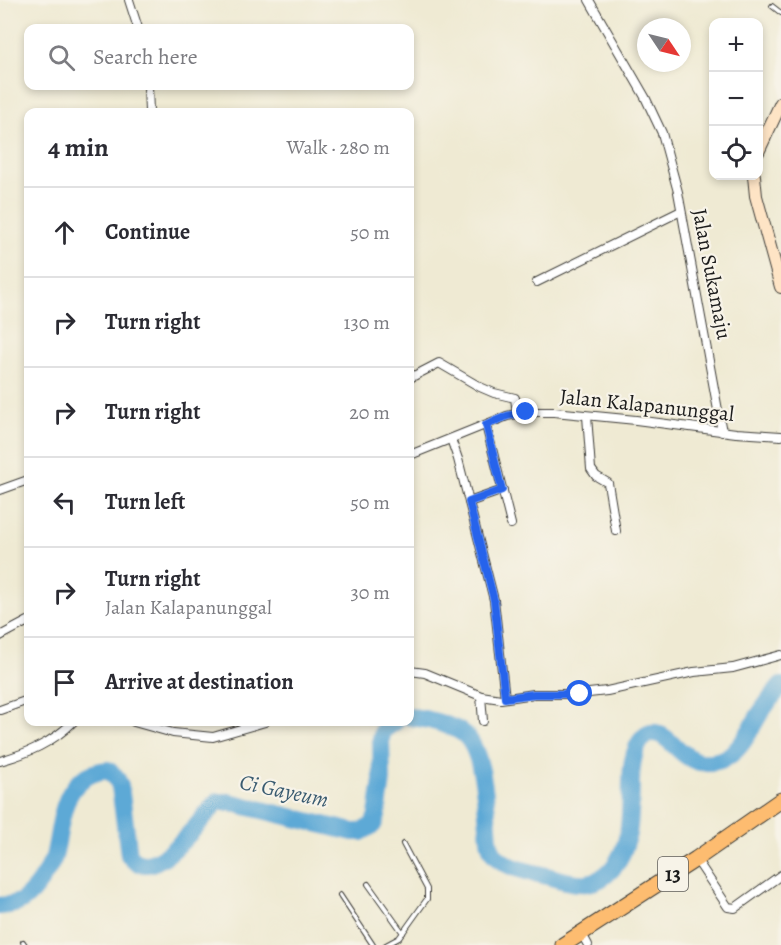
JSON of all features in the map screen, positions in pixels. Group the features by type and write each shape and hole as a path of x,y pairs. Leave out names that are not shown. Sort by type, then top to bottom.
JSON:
{"highway":[{"name":"13","path":"563,945 585,939 781,800"}],"main road":[{"path":"763,143 781,103"},
{"path":"754,180 756,196 781,287"}],"street":[{"path":"129,0 137,24"},
{"name":"Jalan Sukamaju","path":"589,0 655,114 672,167 722,432"},
{"path":"148,90 149,108"},
{"path":"537,282 681,210"},
{"path":"414,376 439,363 480,387 516,401 517,413"},
{"name":"Jalan Kalapanunggal","path":"414,453 517,413 554,412 722,432 781,436"},
{"path":"587,416 591,469 596,476 608,483 616,531"},
{"path":"486,425 511,524"},
{"path":"451,439 494,600 505,698"},
{"path":"0,490 24,481"},
{"path":"469,502 502,490"},
{"path":"0,636 24,623"},
{"path":"414,672 424,673 481,696 496,699 534,694 607,691 694,672 733,668 781,655"},
{"path":"481,696 483,721"},
{"path":"0,710 24,701"},
{"path":"0,761 28,753 49,741 68,726"},
{"path":"148,726 173,733 213,738 252,726"},
{"path":"696,859 731,909 781,875"}],"lane":[{"path":"772,6 781,13"},
{"path":"386,945 403,933 427,898 427,893 403,844"},
{"path":"368,884 403,933"},
{"path":"340,895 373,945"}],"waterway":[{"name":"Ci Gayeum","path":"414,718 431,720 454,728 465,735 471,743 480,765 490,844 499,859 527,871 587,883 606,875 622,853 628,836 632,764 636,749 644,737 657,733 684,754 700,762 723,759 739,747 764,707 781,686"},
{"name":"Ci Gayeum","path":"0,906 20,902 36,886 54,857 62,815 72,790 81,780 92,774 108,770 116,777 120,786 129,855 139,863 151,863 176,847 217,802 229,802 361,832 373,825 377,815 382,780 381,739 383,730 389,726"}],"route":[{"path":"526,412 507,416 486,425 502,490 469,502 496,610 505,698 551,693 580,694"}]}
